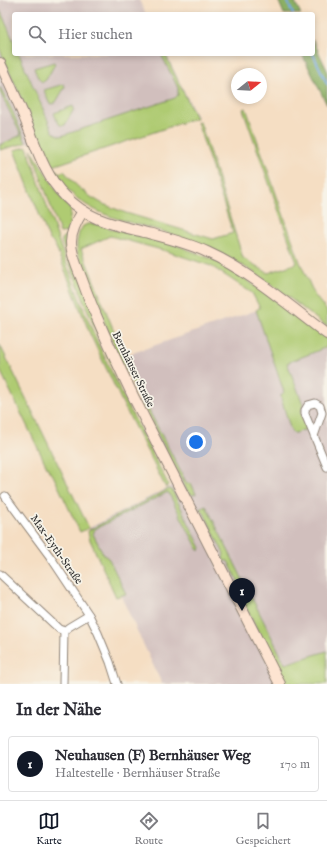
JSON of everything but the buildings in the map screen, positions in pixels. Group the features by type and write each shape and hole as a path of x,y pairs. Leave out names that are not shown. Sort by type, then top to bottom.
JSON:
{"street":[{"path":"0,63 27,122 46,170 55,185 75,205 83,211 106,222 171,239 215,256 256,280 327,334"},
{"name":"Bernhäuser Straße","path":"83,211 72,235 71,246 79,272 99,323 134,398 280,684"},
{"path":"314,436 327,467"},
{"name":"Max-Eyth-Straße","path":"5,496 51,558 89,615 110,662 117,684"},
{"path":"0,574 59,629 64,631"},
{"path":"64,631 89,615"},
{"path":"64,631 64,684"}],"shaded area":[{"path":"0,0 139,0 145,12 12,12 12,56 167,56 197,117 49,167 38,141 0,149"},
{"path":"260,309 282,361 327,348 327,684 162,684 89,528 177,483 167,463 124,356"}],"green space":[{"path":"278,0 294,0 300,12 283,12"},
{"path":"0,10 12,37 12,56 20,56 53,132 58,135 61,136 175,98 178,95 178,88 162,56 166,56 196,118 53,166 48,162 0,50"},
{"path":"315,44 327,70 327,105 303,56 315,56"},
{"path":"54,62 55,64 46,80 43,82 41,81 34,68"},
{"path":"64,84 65,87 56,102 53,104 49,103 44,90"},
{"path":"0,87 13,112 26,143 0,150 0,145 21,135 0,92"},
{"path":"73,106 74,109 65,125 63,126 59,124 54,113"},
{"path":"246,108 300,262 315,296 327,311 327,327 261,277 233,260 194,242 109,216 89,207 59,181 54,172 54,170 60,173 64,171 77,186 91,197 103,204 126,213 213,239 233,233 197,122 200,122 243,258 268,273 297,263 243,109"},
{"path":"27,147 67,266 85,313 112,373 168,484 166,488 123,404 90,334 55,245 49,239 14,150"},
{"path":"31,149 63,201 71,210 68,232 60,233"},
{"path":"95,224 169,242 224,264 327,337 327,347 287,363 303,404 301,413 307,429 295,433 291,431 281,398 281,395 284,392 256,310 260,308 252,293 211,266 166,251 110,236 81,249 139,390 136,390 113,343 77,252 79,233 83,226"},
{"path":"66,236 126,389 124,390 100,340 62,243 63,237"},
{"path":"0,345 89,528 80,532 53,475 50,473 0,370"},
{"path":"143,399 187,484 191,483 196,494 192,495 187,491 142,404"},
{"path":"169,489 172,490 201,548 199,551 168,492 95,529 93,534 104,555 109,559 126,594 116,597 90,540 88,532 89,530"},
{"path":"206,506 285,664 327,651 327,684 285,684 244,604 246,603 239,590 241,587 228,561 224,561 224,554 204,513 199,509"}],"waterway":[{"path":"287,0 292,12"},
{"path":"314,56 327,84"}],"place":[{"name":"Neuhausen (F) Bernhäuser Weg","path":"242,611"}]}
